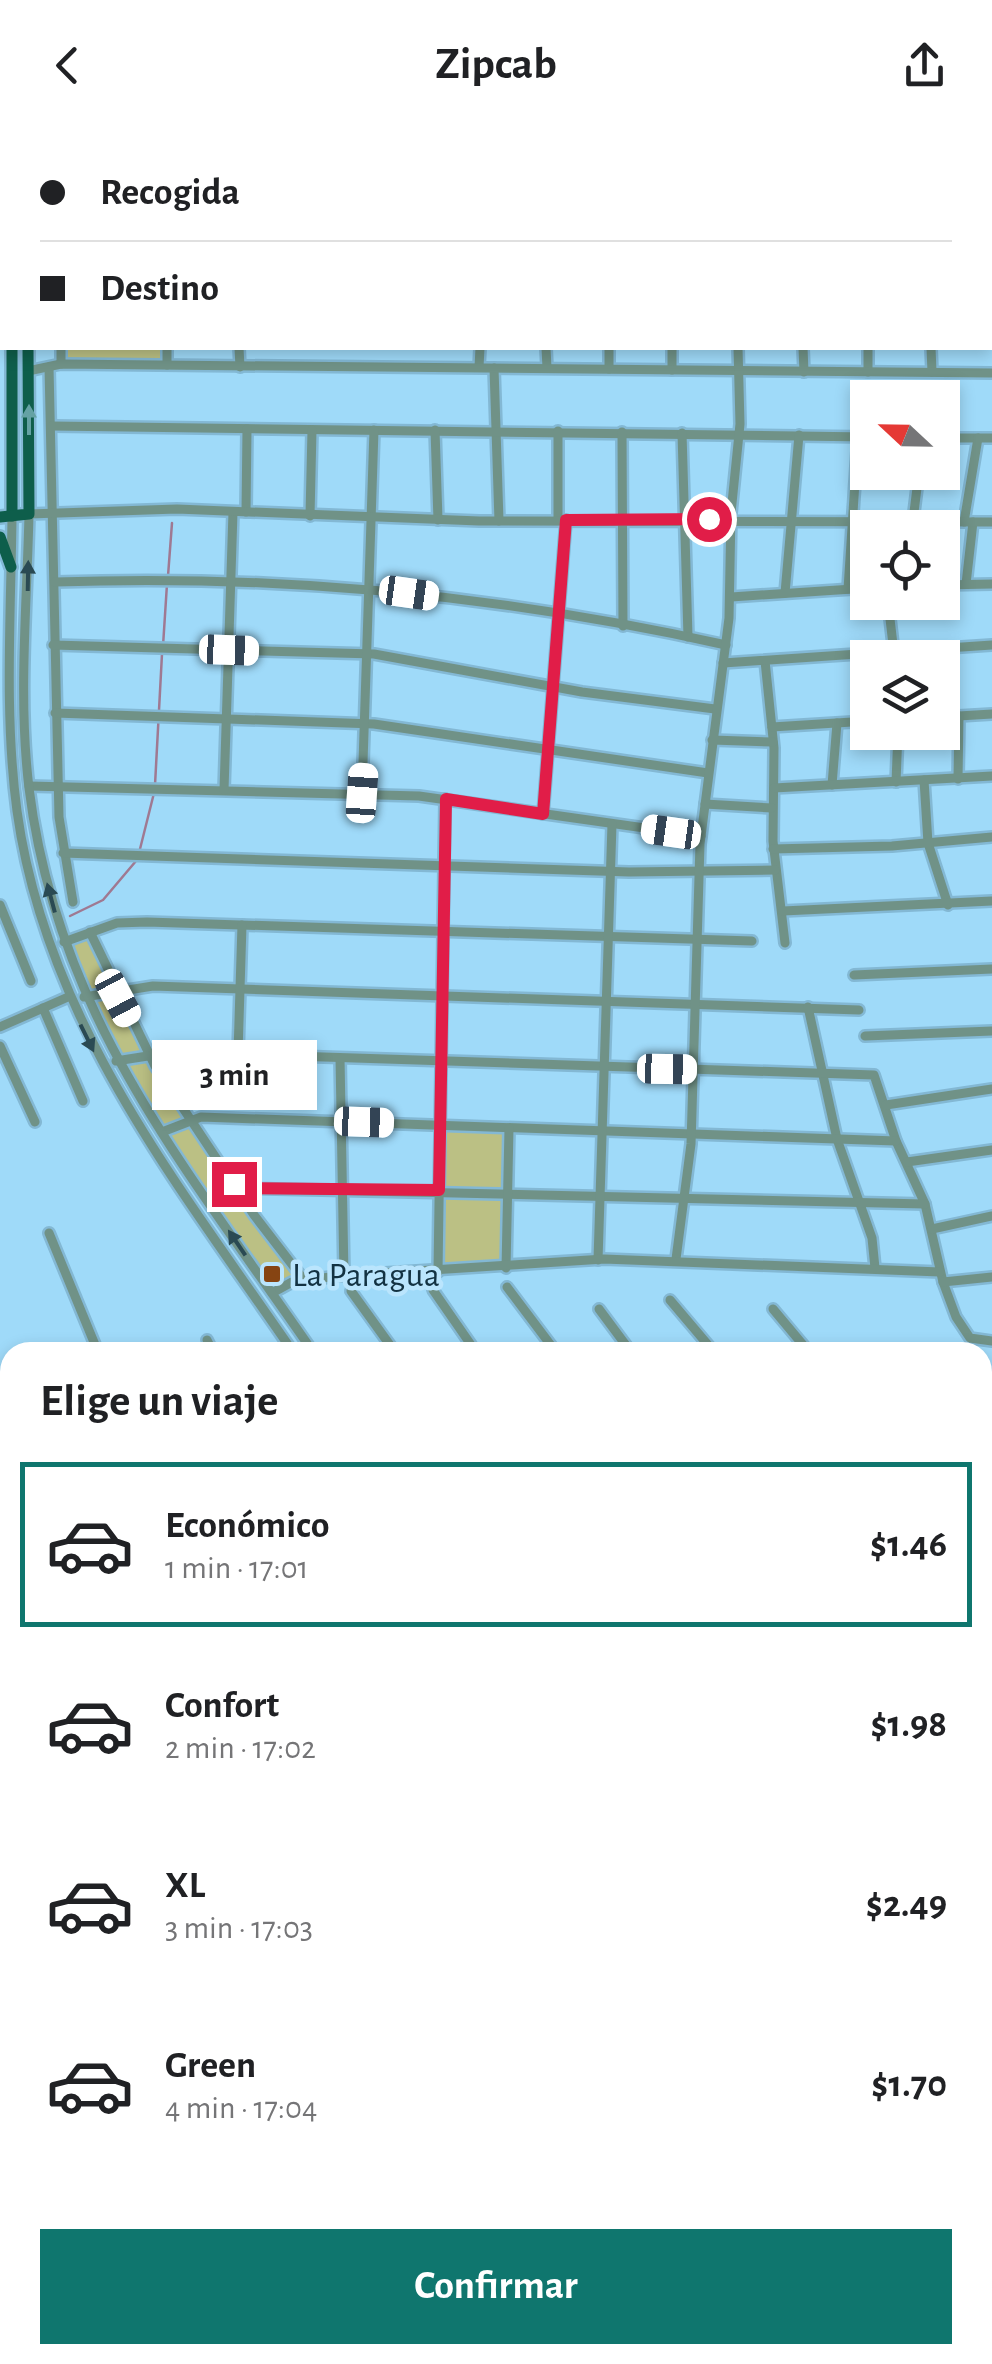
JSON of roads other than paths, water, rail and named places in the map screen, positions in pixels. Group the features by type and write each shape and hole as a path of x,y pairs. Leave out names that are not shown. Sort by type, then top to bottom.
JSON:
{"main road":[{"path":"12,350 6,516 29,514 28,350"},
{"path":"6,495 29,493"},
{"path":"0,537 12,567"}],"street":[{"path":"61,364 62,350"},
{"path":"167,350 167,364"},
{"path":"239,350 240,367"},
{"path":"479,368 480,350"},
{"path":"546,350 547,368"},
{"path":"609,350 609,369"},
{"path":"672,350 672,370"},
{"path":"676,1259 692,1132 698,872 731,597 731,520 739,434 738,350"},
{"path":"802,350 804,372"},
{"path":"868,350 868,372"},
{"path":"931,350 932,372"},
{"path":"28,371 61,364 167,364 992,373"},
{"path":"50,367 56,512 53,645 58,786 63,853 73,902"},
{"path":"494,368 500,521"},
{"path":"52,426 850,436"},
{"path":"246,512 247,430"},
{"path":"310,516 312,430"},
{"path":"362,793 374,430"},
{"path":"436,430 438,520"},
{"path":"543,814 560,616 562,520 558,431"},
{"path":"622,432 623,626"},
{"path":"682,433 688,519 688,638"},
{"path":"785,593 799,435"},
{"path":"960,438 992,438"},
{"path":"966,584 968,522 978,438"},
{"path":"224,790 233,512"},
{"path":"305,1342 116,1061 84,998 64,942 43,865 29,786 25,702 29,514 246,512 500,521 850,520"},
{"path":"6,516 12,567 10,724 17,808 38,912 68,997 117,1093 286,1342"},
{"path":"960,522 992,522"},
{"path":"731,597 848,589 850,543"},
{"path":"56,582 176,578 371,588 726,645"},
{"path":"960,584 992,584"},
{"path":"53,645 369,654 553,688 716,709"},
{"path":"960,648 992,645"},
{"path":"723,663 850,657"},
{"path":"765,661 773,742 773,850 785,942"},
{"path":"55,714 366,724 708,773"},
{"path":"960,716 992,714"},
{"path":"772,727 850,722"},
{"path":"832,785 837,723"},
{"path":"712,740 773,742"},
{"path":"896,782 897,750"},
{"path":"958,750 958,779"},
{"path":"774,788 992,776"},
{"path":"924,780 928,843 948,905"},
{"path":"29,786 362,793 446,799 701,836"},
{"path":"438,1272 446,799"},
{"path":"705,804 772,808"},
{"path":"598,1260 612,824"},
{"path":"773,850 992,837"},
{"path":"63,853 609,871 775,870"},
{"path":"783,911 992,901"},
{"path":"0,906 31,982"},
{"path":"64,942 129,922 752,942"},
{"path":"238,1054 242,924"},
{"path":"90,932 147,1052 236,1188 304,1280"},
{"path":"854,975 992,969"},
{"path":"84,998 140,986 859,1010"},
{"path":"0,1027 68,997"},
{"path":"808,1007 837,1139 872,1238 874,1268"},
{"path":"43,1008 83,1101"},
{"path":"865,1036 992,1031"},
{"path":"0,1046 35,1122"},
{"path":"116,1061 147,1052 874,1074 896,1142 924,1204 942,1277 966,1335 992,1341"},
{"path":"340,1058 344,1275"},
{"path":"886,1105 992,1088"},
{"path":"162,1132 191,1118 692,1132 896,1142"},
{"path":"506,1268 509,1128"},
{"path":"906,1162 992,1150"},
{"path":"236,1188 924,1204"},
{"path":"932,1229 992,1216"},
{"path":"48,1233 94,1342"},
{"path":"272,1293 304,1280 344,1275 598,1260 676,1259 992,1277"},
{"path":"507,1287 548,1342"},
{"path":"433,1290 469,1342"},
{"path":"351,1291 388,1342"},
{"path":"670,1300 706,1342"},
{"path":"599,1309 624,1342"},
{"path":"773,1309 800,1342"}],"waterway":[{"path":"168,576 172,523"},
{"path":"163,646 167,584"},
{"path":"155,785 162,654"},
{"path":"139,853 154,793"},
{"path":"70,916 103,900 136,861"}],"place":[{"name":"La Paragua","path":"272,1274"}]}
